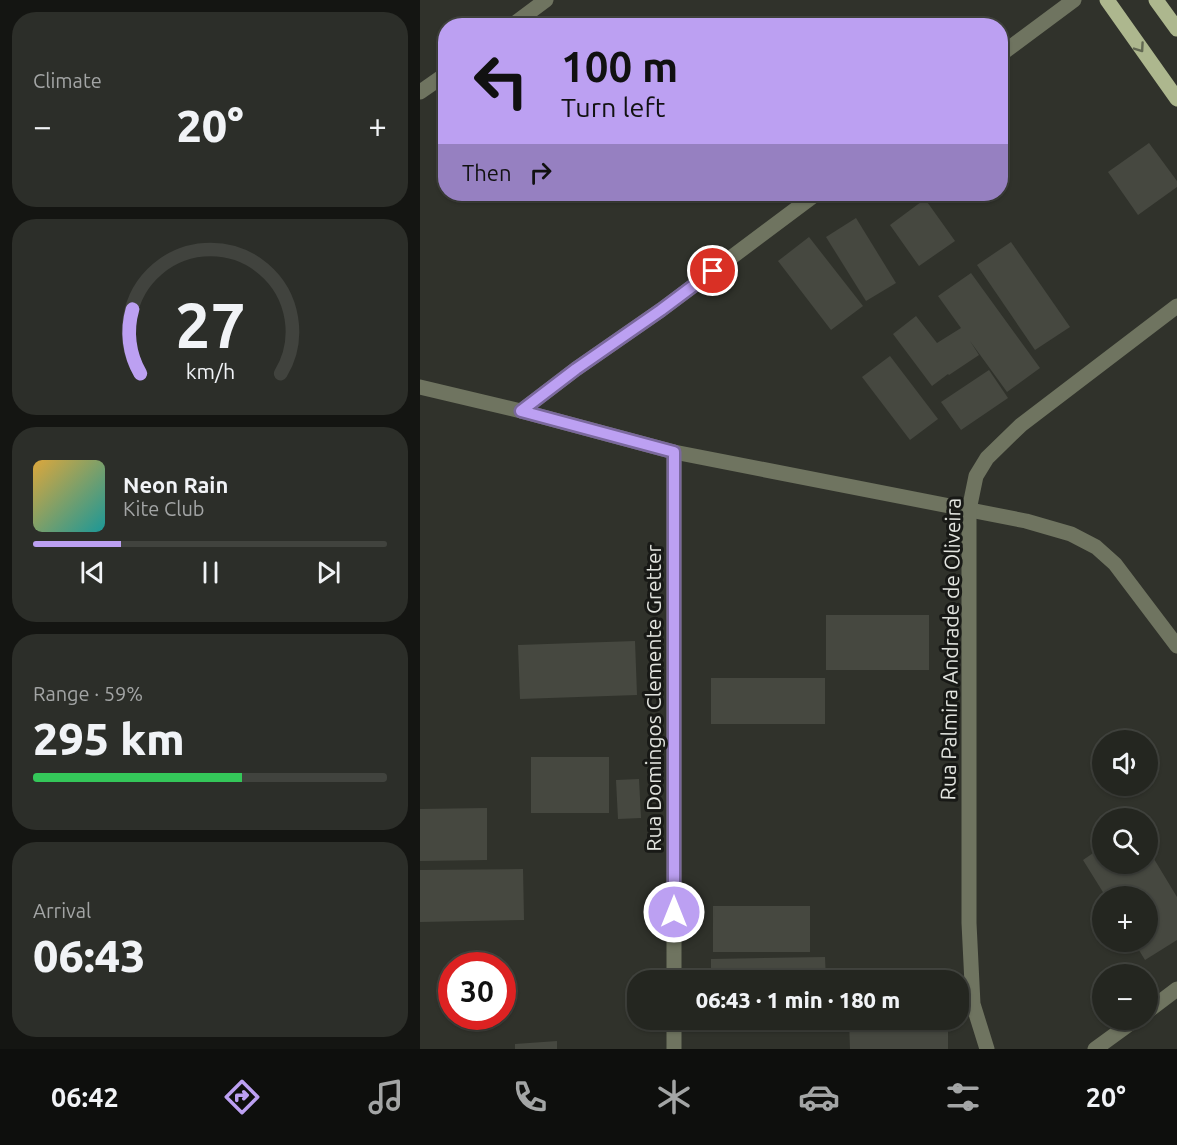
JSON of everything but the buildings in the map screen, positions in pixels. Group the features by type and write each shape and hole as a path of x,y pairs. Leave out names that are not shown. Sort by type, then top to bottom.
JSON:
{"main road":[{"path":"1107,0 1177,99"},
{"path":"1155,0 1177,29"}],"street":[{"path":"522,18 546,0"},
{"path":"1008,49 1074,0"},
{"path":"420,92 438,80"},
{"path":"521,411 807,201"},
{"name":"Rua Palmira Andrade de Oliveira","path":"987,1049 973,1004 969,923 969,510 976,476 987,458 1021,425 1177,306"},
{"path":"420,387 674,452 1026,521 1071,534 1096,547 1115,564 1177,646"},
{"name":"Rua Domingos Clemente Gretter","path":"674,452 674,970"},
{"path":"1158,1003 1177,989"},
{"path":"674,1030 674,1049"},
{"path":"1095,1049 1121,1030"}],"route":[{"path":"674,912 674,452 521,411 713,271"}]}
